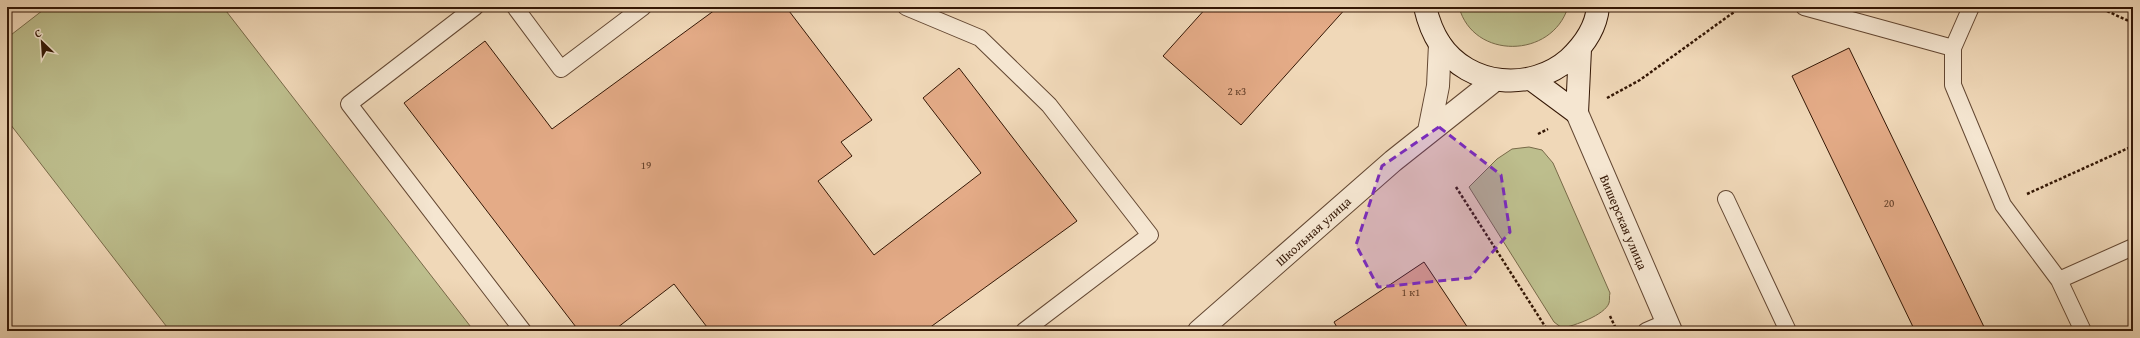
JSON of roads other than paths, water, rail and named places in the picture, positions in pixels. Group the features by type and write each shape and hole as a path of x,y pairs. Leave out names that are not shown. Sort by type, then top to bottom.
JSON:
{"street":[{"path":"1425,7 1429,25 1440,44 1455,61 1467,69 1495,80 1513,81 1531,79 1558,68 1580,49 1591,32 1598,7"},
{"path":"1428,132 1438,86 1440,44"},
{"name":"Вишерская улица","path":"1580,49 1578,113 1669,326"},
{"path":"1531,79 1578,113"},
{"name":"Школьная улица","path":"1199,331 1428,132 1495,80"}],"lane":[{"path":"475,7 349,104 523,331"},
{"path":"515,7 561,69 643,7"},
{"path":"906,7 980,38 1049,105 1150,235 1024,331"},
{"path":"1804,7 1953,48"},
{"path":"1971,7 1953,48 1953,85 2003,205 2059,280 2083,331"},
{"path":"1726,199 1788,331"},
{"path":"2059,280 2133,247"},
{"path":"1646,331 1669,326"}]}
